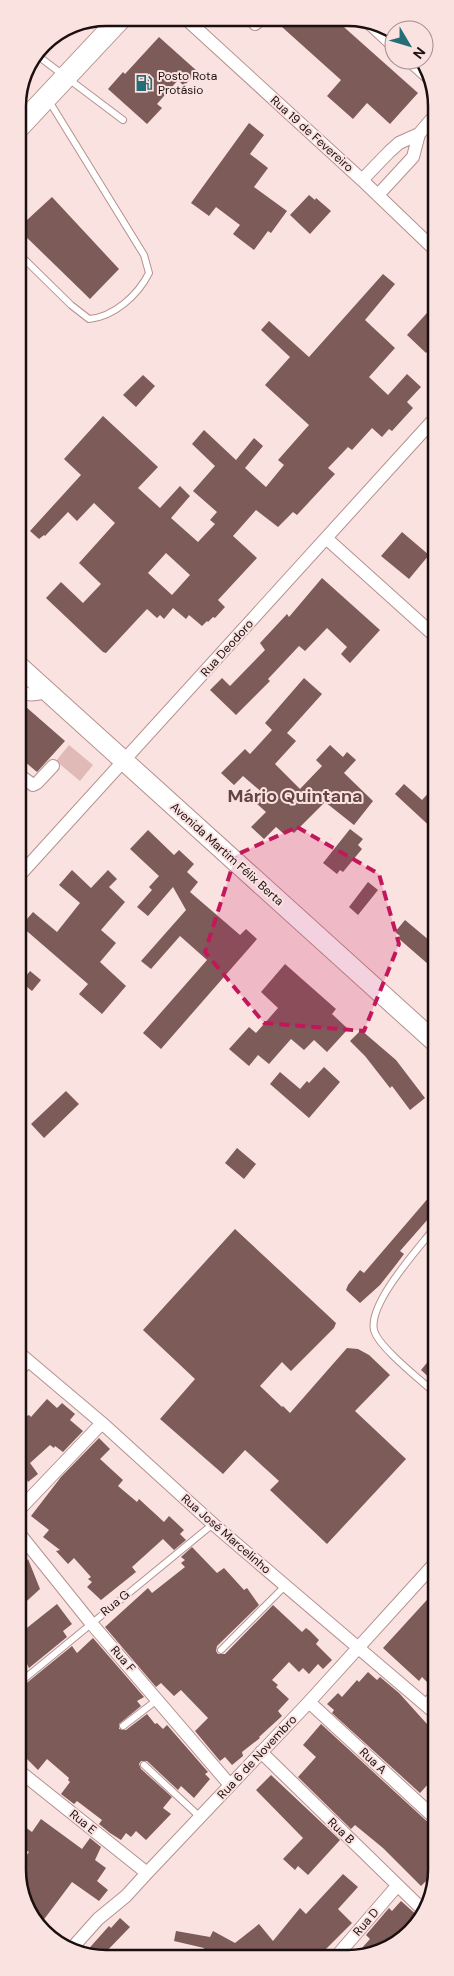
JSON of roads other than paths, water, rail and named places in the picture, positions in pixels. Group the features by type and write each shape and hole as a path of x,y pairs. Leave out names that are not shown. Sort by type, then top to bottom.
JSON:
{"main road":[{"path":"26,119 114,26"}],"street":[{"name":"Rua 19 de Fevereiro","path":"195,26 428,242"},
{"path":"362,180 399,143 419,134 428,123"},
{"path":"378,195 413,157 419,134"},
{"name":"Rua Deodoro","path":"26,868 428,427"},
{"path":"326,538 428,630"},
{"name":"Avenida Martim Félix Berta","path":"26,673 428,1036"},
{"path":"26,693 35,695 46,692"},
{"path":"26,780 33,785 37,783 53,766"},
{"name":"Rua José Marcelinho","path":"28,1360 102,1423 212,1524 426,1705"},
{"path":"26,1503 102,1423"},
{"name":"Rua F","path":"26,1542 91,1622 230,1785"},
{"name":"Rua 6 de Novembro","path":"77,1943 98,1919 126,1896 200,1818 428,1571"},
{"name":"Rua A","path":"309,1702 428,1812"},
{"name":"Rua B","path":"261,1752 419,1906"},
{"name":"Rua E","path":"26,1776 147,1873"},
{"name":"Rua D","path":"342,1950 397,1886"}],"lane":[{"path":"42,59 122,120"},
{"path":"26,262 71,305 90,320 102,318 127,301 142,286 149,273 144,255 47,97"},
{"path":"428,1236 382,1296 375,1314 374,1331 384,1347 428,1387"},
{"name":"Rua G","path":"26,1677 212,1524"},
{"path":"221,1650 286,1585"},
{"path":"123,1726 157,1700"},
{"path":"144,1765 200,1818"}],"place":[{"name":"Posto Rota Protásio","path":"144,83"}],"district":[{"name":"Mário Quintana","path":"295,796"}]}
